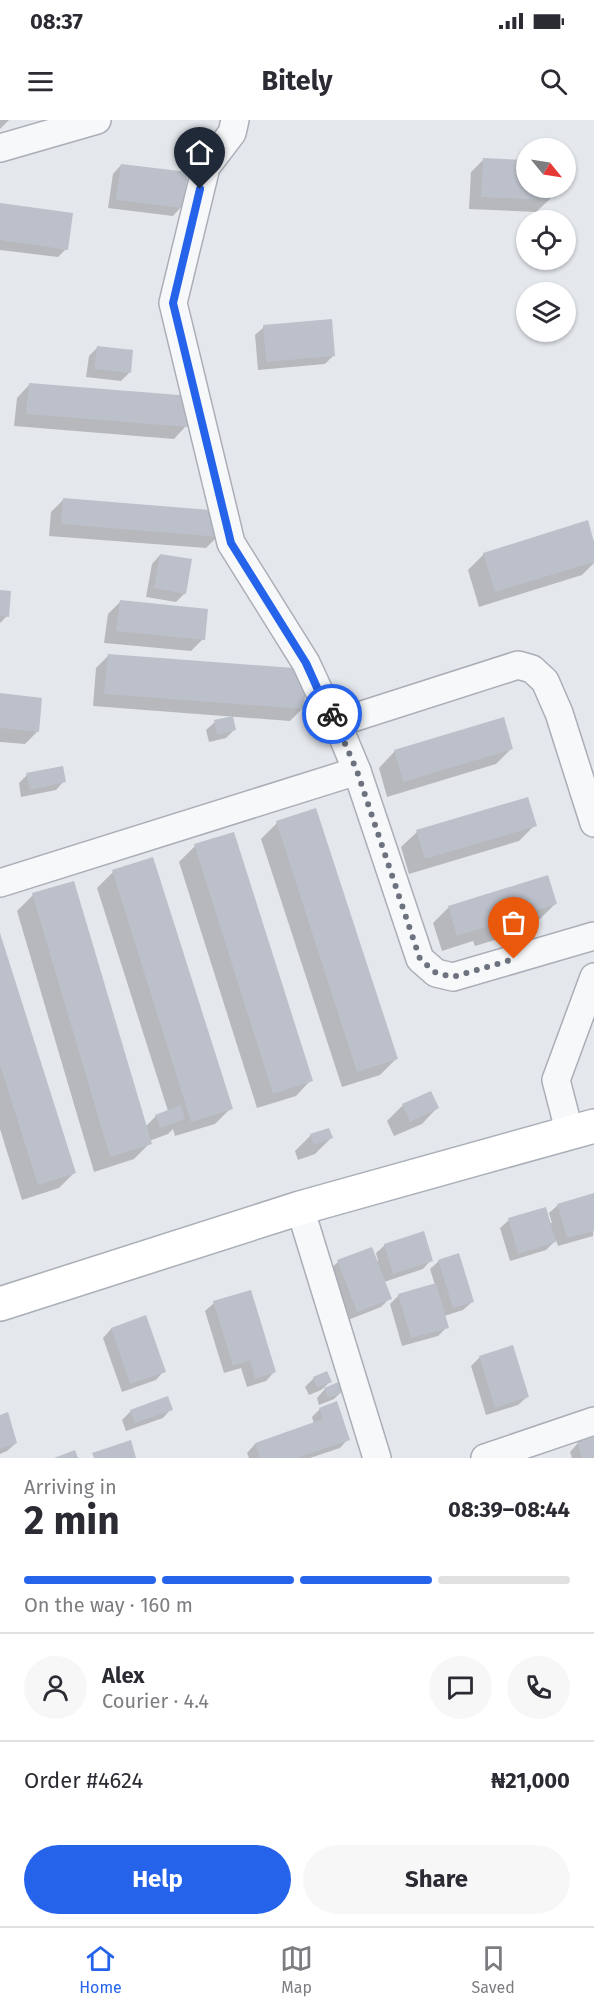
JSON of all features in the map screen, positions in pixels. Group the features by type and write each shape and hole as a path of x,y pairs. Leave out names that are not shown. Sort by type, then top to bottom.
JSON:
{"main road":[{"path":"0,1304 300,1208 582,1130"}],"street":[{"path":"0,148 97,120"},
{"path":"235,120 232,133 206,167 173,303 231,543 306,663 337,723 357,771 420,959 436,973 453,977 594,936"},
{"path":"337,723 518,665 532,669 545,681 560,713 594,823"},
{"path":"0,883 102,849 357,771"},
{"path":"582,1130 556,1080 594,977"},
{"path":"300,1208 377,1458"},
{"path":"485,1458 594,1421"}],"building":[{"path":"483,158 516,160 516,198 550,198 550,200 481,197"},
{"path":"121,164 188,172 183,208 116,200"},
{"path":"0,203 73,213 68,250 0,240"},
{"path":"332,319 335,356 266,362 263,325"},
{"path":"97,346 133,350 131,373 94,369"},
{"path":"29,383 191,396 188,427 26,414"},
{"path":"63,498 222,511 220,537 61,524"},
{"path":"588,520 594,542 594,562 495,592 483,553"},
{"path":"160,554 192,559 186,594 154,588"},
{"path":"0,590 11,591 9,617 0,616"},
{"path":"120,600 208,609 205,640 116,631"},
{"path":"108,654 307,669 304,709 104,694"},
{"path":"0,693 42,698 39,732 0,728"},
{"path":"233,716 236,730 217,735 214,720"},
{"path":"504,717 513,749 403,782 394,750"},
{"path":"63,766 66,782 30,790 26,773"},
{"path":"528,797 537,826 425,859 416,830"},
{"path":"316,808 398,1059 357,1072 276,821"},
{"path":"234,832 313,1081 273,1094 194,844"},
{"path":"153,857 233,1109 191,1122 112,870"},
{"path":"548,875 557,904 521,915 523,921 490,931 489,926 457,936 448,906"},
{"path":"74,881 152,1144 110,1157 32,893"},
{"path":"0,933 76,1173 38,1185 0,1065"},
{"path":"431,1091 439,1108 410,1122 402,1104"},
{"path":"181,1105 185,1119 160,1128 155,1115"},
{"path":"329,1128 333,1138 314,1145 310,1134"},
{"path":"594,1193 594,1231 567,1238 557,1204"},
{"path":"546,1207 556,1242 518,1254 508,1218"},
{"path":"424,1231 433,1261 393,1274 384,1244"},
{"path":"372,1247 392,1299 357,1312 337,1260"},
{"path":"459,1253 474,1302 453,1308 438,1260"},
{"path":"436,1283 449,1328 411,1338 398,1294"},
{"path":"251,1290 276,1372 255,1379 250,1360 233,1366 213,1301"},
{"path":"146,1315 166,1372 130,1384 111,1328"},
{"path":"513,1345 529,1397 495,1408 479,1356"},
{"path":"327,1371 332,1382 317,1388 313,1377"},
{"path":"341,1381 345,1391 328,1398 324,1388"},
{"path":"168,1396 173,1410 135,1423 130,1410"},
{"path":"337,1401 350,1440 297,1458 260,1458 255,1443 323,1419 319,1408"},
{"path":"8,1412 17,1443 0,1449 0,1415"},
{"path":"594,1437 594,1458 582,1458 577,1442"},
{"path":"131,1440 136,1458 94,1458 92,1453"},
{"path":"75,1450 78,1458 54,1458"}],"way so far":[{"path":"332,714 357,771 420,959 436,973 453,977 514,959"}],"route":[{"path":"200,189 173,303 231,543 306,663 332,714"}]}
